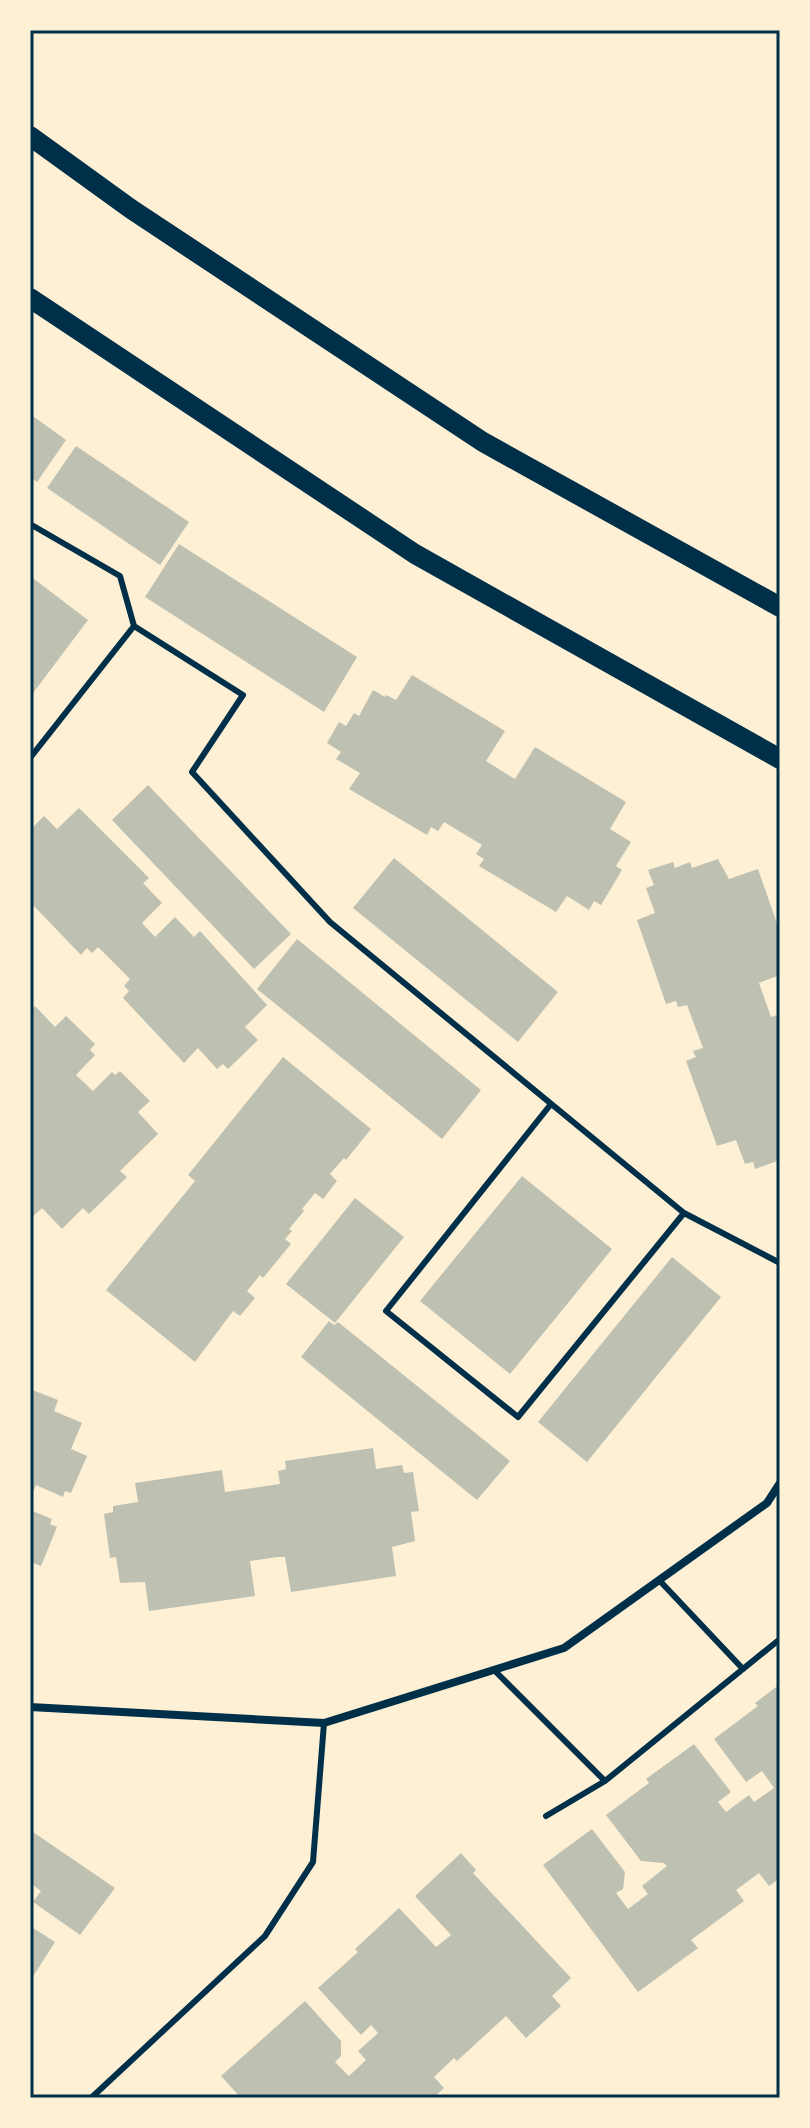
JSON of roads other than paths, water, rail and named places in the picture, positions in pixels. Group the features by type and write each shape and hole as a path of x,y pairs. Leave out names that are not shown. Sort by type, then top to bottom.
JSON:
{"main road":[{"path":"30,136 131,209 483,442 780,607"},
{"path":"30,298 415,554 780,759"}],"street":[{"path":"30,1707 324,1723 564,1648 767,1503 780,1483"}],"lane":[{"path":"30,524 120,576 134,626 243,695 192,772 330,922 684,1213 780,1263"},
{"path":"30,758 134,626"},
{"path":"551,1104 386,1311 518,1417 684,1213"},
{"path":"659,1580 743,1669"},
{"path":"546,1816 605,1781 780,1639"},
{"path":"494,1670 605,1781"},
{"path":"91,2098 265,1936 313,1862 324,1723"}]}
